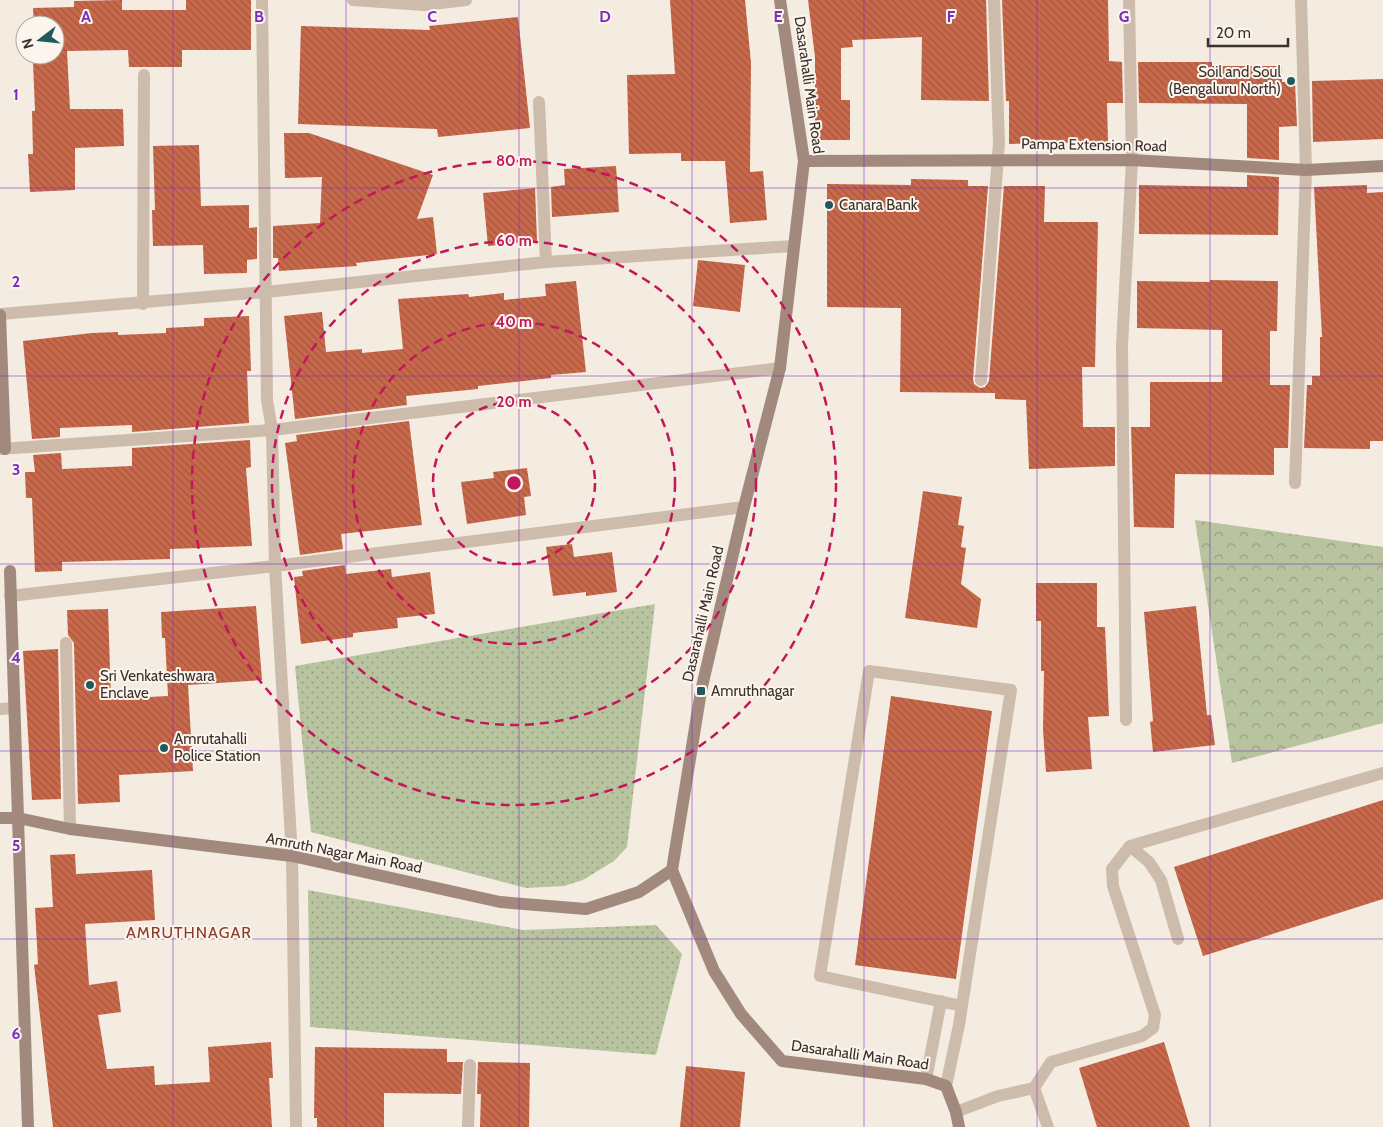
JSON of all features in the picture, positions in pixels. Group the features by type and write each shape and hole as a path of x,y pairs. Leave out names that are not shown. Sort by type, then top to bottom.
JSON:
{"street":[{"path":"262,0 267,400 272,430 275,566 292,856 296,1127"},
{"path":"353,0 424,5 466,0"},
{"name":"Dasarahalli Main Road","path":"780,0 804,161 780,368 744,506 701,692 672,870 714,972 741,1014 782,1061 926,1079 946,1086 956,1112 959,1127"},
{"path":"982,380 999,143 994,0"},
{"path":"1126,720 1122,345 1132,160 1129,0"},
{"path":"1295,482 1306,170 1301,0"},
{"path":"144,75 144,304"},
{"path":"539,102 546,262"},
{"name":"Pampa Extension Road","path":"804,161 1132,160 1306,170 1383,166"},
{"path":"780,368 272,430 2,449 0,315 144,304 546,262 793,246"},
{"path":"10,596 275,566 744,506"},
{"path":"5,571 10,596 28,1127"},
{"path":"66,643 70,829"},
{"path":"946,1086 962,1006 1011,690 868,671 820,976 962,1006"},
{"path":"0,709 14,708"},
{"path":"956,1112 998,1096 1034,1088 1051,1062 1142,1036 1152,1028 1155,1015 1113,886 1112,869 1130,846 1383,772"},
{"name":"Amruth Nagar Main Road","path":"0,818 18,818 70,829 292,856 500,902 586,909 639,892 672,870"},
{"path":"1130,846 1149,862 1161,880 1178,939"},
{"path":"926,1079 941,1001"},
{"path":"468,1127 470,1066"},
{"path":"1034,1088 1048,1127"}],"green space":[{"path":"1195,520 1383,547 1383,723 1232,763"},
{"path":"655,604 627,847 614,861 583,880 564,886 526,888 311,832 295,666"},
{"path":"308,890 523,930 656,925 682,954 656,1055 310,1027"}],"building":[{"path":"122,0 122,10 186,10 186,0 251,0 251,50 182,50 182,67 129,67 128,50 67,51 70,109 123,109 124,146 75,148 75,190 30,192 28,154 33,154 32,111 35,111 33,65 65,65 65,15 33,15 33,8 74,7 74,1"},
{"path":"670,0 745,0 751,63 750,172 763,171 767,220 730,223 725,161 681,161 681,153 629,154 627,75 675,74"},
{"path":"808,0 986,0 989,101 921,100 922,37 852,40 853,47 841,48 841,100 850,100 850,140 815,140 815,57"},
{"path":"1002,0 1108,0 1109,61 1122,62 1123,103 1107,103 1108,142 1009,144 1009,101 1006,101"},
{"path":"518,17 530,128 438,137 437,129 298,124 301,26 430,30 429,26"},
{"path":"1138,62 1212,62 1212,66 1282,66 1282,82 1295,82 1297,126 1279,127 1279,160 1247,158 1247,104 1139,103"},
{"path":"1383,79 1383,139 1313,142 1312,81"},
{"path":"284,133 309,133 433,175 417,219 433,217 437,254 356,263 357,266 279,271 278,258 273,258 273,226 320,223 322,177 285,178"},
{"path":"199,145 201,206 249,205 249,228 257,227 257,259 247,260 247,273 204,274 203,245 153,246 152,210 155,210 153,146"},
{"path":"616,166 619,212 552,217 551,187 565,185 564,169"},
{"path":"1247,175 1279,177 1278,235 1139,234 1139,185 1247,187"},
{"path":"911,179 968,180 968,186 988,186 973,379 974,384 980,388 985,387 989,381 1004,186 1045,186 1044,222 1098,222 1095,367 1082,367 1083,427 1115,427 1115,466 1029,469 1026,400 995,399 995,393 900,392 901,308 827,307 827,184 911,185"},
{"path":"1367,185 1367,193 1383,192 1383,441 1370,441 1370,449 1304,448 1307,385 1312,385 1312,376 1320,376 1320,337 1322,337 1314,187"},
{"path":"535,188 537,241 488,246 483,193"},
{"path":"698,260 745,265 740,312 693,306"},
{"path":"1210,280 1278,281 1277,331 1270,331 1270,385 1290,385 1288,448 1274,448 1274,475 1175,474 1174,528 1134,527 1131,427 1150,427 1150,382 1222,382 1222,330 1137,328 1137,281 1210,282"},
{"path":"576,281 586,372 551,375 551,378 478,386 478,389 406,396 407,405 295,419 284,316 322,312 326,352 362,349 362,353 403,349 398,299 468,294 469,297 504,293 504,300 546,296 545,284"},
{"path":"249,316 251,371 247,371 249,423 132,432 132,425 60,428 60,437 32,439 23,341 92,333 118,332 118,335 166,333 166,328 204,326 204,318"},
{"path":"409,421 422,525 341,534 343,549 300,555 285,443 297,441 296,435"},
{"path":"250,440 251,467 246,468 252,546 170,549 170,559 62,562 62,571 35,572 32,498 26,498 25,472 35,472 33,455 61,453 62,469 132,466 132,448"},
{"path":"527,468 531,496 524,497 526,515 467,524 461,482 494,478 493,472"},
{"path":"923,491 962,497 958,525 964,526 961,547 966,548 961,584 981,599 977,628 905,618"},
{"path":"572,544 574,557 612,552 617,592 586,596 586,592 553,596 546,547"},
{"path":"345,565 346,574 391,569 392,577 430,572 435,614 397,618 398,628 353,633 353,637 301,644 294,577 303,576 302,571"},
{"path":"1036,583 1097,583 1097,627 1105,627 1109,716 1088,717 1092,769 1046,772 1043,730 1044,671 1041,671 1041,621 1036,621"},
{"path":"256,606 262,680 188,685 193,771 119,775 120,802 78,804 74,643 68,635 67,610 108,609 111,699 168,696 165,638 162,638 161,612"},
{"path":"1196,606 1207,715 1211,715 1215,745 1153,752 1150,722 1153,721 1144,612"},
{"path":"58,649 61,799 32,800 23,651"},
{"path":"891,696 992,711 956,979 855,965"},
{"path":"1383,800 1383,899 1203,956 1174,867"},
{"path":"75,854 76,874 152,870 155,920 85,924 89,985 117,981 121,1012 98,1015 107,1069 154,1066 155,1085 210,1082 208,1047 271,1042 273,1078 269,1078 272,1127 53,1127 34,965 38,964 35,908 53,907 50,855"},
{"path":"1164,1042 1190,1127 1097,1127 1079,1068"},
{"path":"315,1047 447,1049 447,1062 463,1062 461,1094 384,1093 384,1127 317,1127 317,1118 314,1118"},
{"path":"478,1062 530,1063 529,1127 480,1127 481,1094 477,1094"},
{"path":"686,1066 745,1072 740,1127 680,1127"}],"place":[{"name":"Soil and Soul (Bengaluru North)","path":"1291,81"},
{"name":"Canara Bank","path":"829,205"},
{"name":"Sri Venkateshwara Enclave","path":"90,685"},
{"name":"Amruthnagar","path":"701,691"},
{"name":"Amrutahalli Police Station","path":"164,748"}],"district":[{"name":"AMRUTHNAGAR","path":"189,932"}]}
